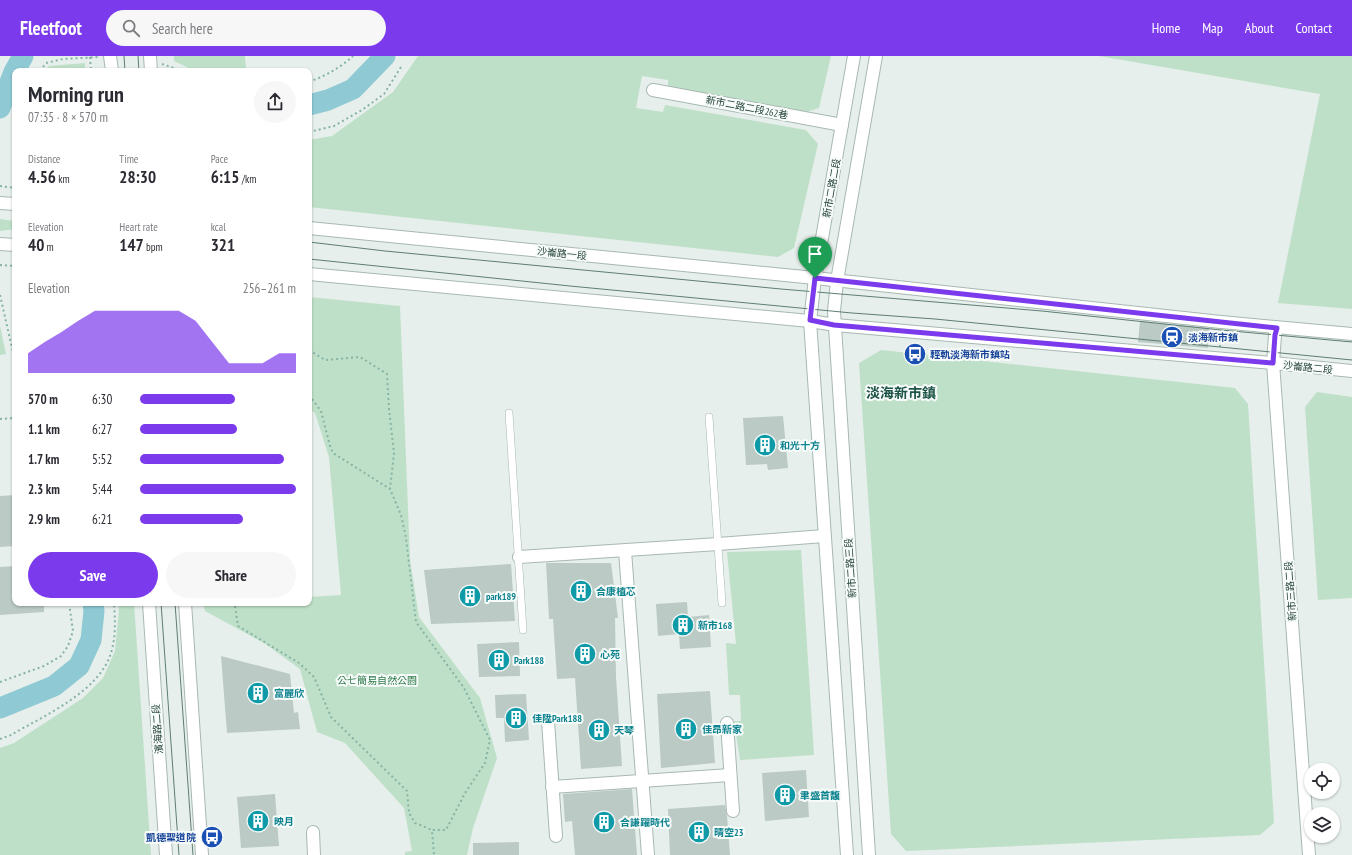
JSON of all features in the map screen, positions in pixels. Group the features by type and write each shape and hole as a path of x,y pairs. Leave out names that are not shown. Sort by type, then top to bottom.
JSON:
{"street":[{"path":"110,56 112,68"},
{"name":"新市二路二段","path":"810,320 815,278 854,56"},
{"path":"837,281 876,56"},
{"name":"新市二路二段262巷","path":"653,90 842,125"},
{"path":"0,202 12,204"},
{"name":"沙崙路一段","path":"312,228 815,278"},
{"path":"0,244 12,245"},
{"path":"312,274 810,320 847,855"},
{"path":"815,278 1277,328 1352,334"},
{"name":"新市二路三段","path":"837,281 834,325 869,855"},
{"name":"沙崙路二段","path":"810,320 834,325 1352,371"},
{"name":"新市三路二段","path":"1277,328 1273,363 1309,855"},
{"path":"519,557 824,536"},
{"path":"625,550 648,855"},
{"name":"濱海路二段","path":"149,606 166,855"},
{"path":"185,606 202,855"},
{"path":"548,721 556,836"},
{"path":"727,723 733,811"},
{"path":"552,787 730,774"},
{"path":"312,832 314,855"}],"lane":[{"path":"509,413 523,630"},
{"path":"709,417 722,603"}],"path":[{"path":"42,68 46,63 80,57 110,56"},
{"path":"312,81 325,76 353,56"},
{"path":"90,57 91,68"},
{"path":"150,62 171,68"},
{"path":"312,131 334,126 362,110 384,94 401,67"},
{"path":"0,186 12,188"},
{"path":"0,265 12,266"},
{"path":"0,295 12,348"},
{"path":"1218,358 1221,322"},
{"path":"1209,337 1220,338"},
{"path":"235,606 238,626 299,663 314,677 331,717 407,791 409,813 415,823 432,830 446,830 465,793 485,763 490,740 464,688 416,622 406,538 400,515 390,489 394,453 387,374 360,357 325,360 312,352"},
{"path":"312,399 321,411 333,453 390,489"},
{"path":"0,419 12,418"},
{"path":"0,682 44,666 61,656 68,646 74,631 70,606"},
{"path":"0,739 11,735 79,695 100,675 112,650 116,624 114,606"},
{"path":"432,830 434,855"}],"green space":[{"path":"174,56 245,56 246,68 189,68 174,61"},
{"path":"418,56 831,56 819,108 806,112 668,87 668,80 642,76 636,108 663,112 665,105 806,130 818,144 794,248 778,257 312,207 312,139 332,136 393,92"},
{"path":"1099,56 1352,56 1352,309 1278,303 1320,94"},
{"path":"85,63 85,68 47,68 49,66"},
{"path":"0,219 12,221 12,229 0,231"},
{"name":"公七簡易自然公園","path":"312,297 400,306 410,560 419,617 480,698 497,758 473,828 467,855 405,855 405,852 412,851 404,808 345,743 317,732 300,669 264,643 205,611 204,606 312,606 312,597 341,595 329,457 315,413 312,411"},
{"path":"0,326 6,354 0,355"},
{"path":"881,350 1235,388 1248,404 1274,823 1260,835 906,851 891,834 859,363"},
{"path":"1317,392 1352,397 1352,598 1318,600 1305,407"},
{"path":"801,550 814,755 740,760 734,721 741,721 740,695 729,695 726,643 736,644 727,552"},
{"path":"118,606 134,606 151,855 0,855 0,748 14,743 83,698 103,678 115,651"}],"building":[{"path":"1140,321 1209,328 1208,348 1138,342"},
{"name":"和光十方","path":"783,416 788,468 768,470 767,464 746,465 743,418"},
{"path":"12,495 12,546 0,547 0,496"},
{"path":"546,563 611,563 618,618 615,618 616,677 622,766 581,769 575,678 557,679 553,619 549,619"},
{"name":"park189","path":"511,564 515,621 431,624 424,570"},
{"path":"12,566 12,606 44,606 44,612 0,615 0,567"},
{"name":"新市168","path":"687,602 688,617 709,615 711,647 680,649 679,634 658,636 656,604"},
{"name":"Park188","path":"519,642 520,676 479,677 477,644"},
{"name":"富麗欣","path":"221,656 290,674 294,713 298,712 300,729 227,733"},
{"name":"佳昂新家","path":"710,691 715,763 661,768 657,694"},
{"name":"佳陞Park188","path":"526,694 529,740 505,742 504,718 496,718 495,695"},
{"name":"聿盛首馥","path":"806,770 809,817 765,821 762,773"},
{"name":"合謙躍時代","path":"632,789 637,855 575,855 572,821 565,822 563,794"},
{"name":"映月","path":"275,794 279,846 241,848 237,797"},
{"name":"晴空23","path":"725,805 730,855 670,855 668,809"},
{"path":"519,842 519,855 473,855 473,843"}],"waterway":[{"path":"16,68 23,56"},
{"path":"312,104 328,100 353,89 385,56"},
{"path":"0,108 12,77"},
{"path":"0,708 54,686 79,666 91,640 93,606"}],"tram line":[{"path":"124,56 125,68"},
{"path":"138,56 139,68"},
{"path":"312,242 385,251 781,289 1042,311 1352,342"},
{"path":"312,259 570,286 852,313 935,319 1352,360"},
{"path":"161,606 179,855"},
{"path":"175,606 193,855"}],"place":[{"name":"淡海新市鎮","path":"1172,337"},
{"name":"輕軌淡海新市鎮站","path":"915,354"},
{"name":"和光十方","path":"765,445"},
{"name":"合康植芯","path":"581,591"},
{"name":"park189","path":"470,596"},
{"name":"新市168","path":"683,625"},
{"name":"心苑","path":"585,654"},
{"name":"Park188","path":"499,660"},
{"name":"富麗欣","path":"258,693"},
{"name":"佳陞Park188","path":"516,718"},
{"name":"佳昂新家","path":"686,729"},
{"name":"天琴","path":"599,730"},
{"name":"聿盛首馥","path":"785,795"},
{"name":"映月","path":"258,821"},
{"name":"合謙躍時代","path":"604,822"},
{"name":"晴空23","path":"699,832"},
{"name":"凱德聖道院","path":"212,837"}],"district":[{"name":"淡海新市鎮","path":"901,393"}],"route":[{"path":"815,278 1277,328 1273,363 834,325 810,320 815,278"}]}
